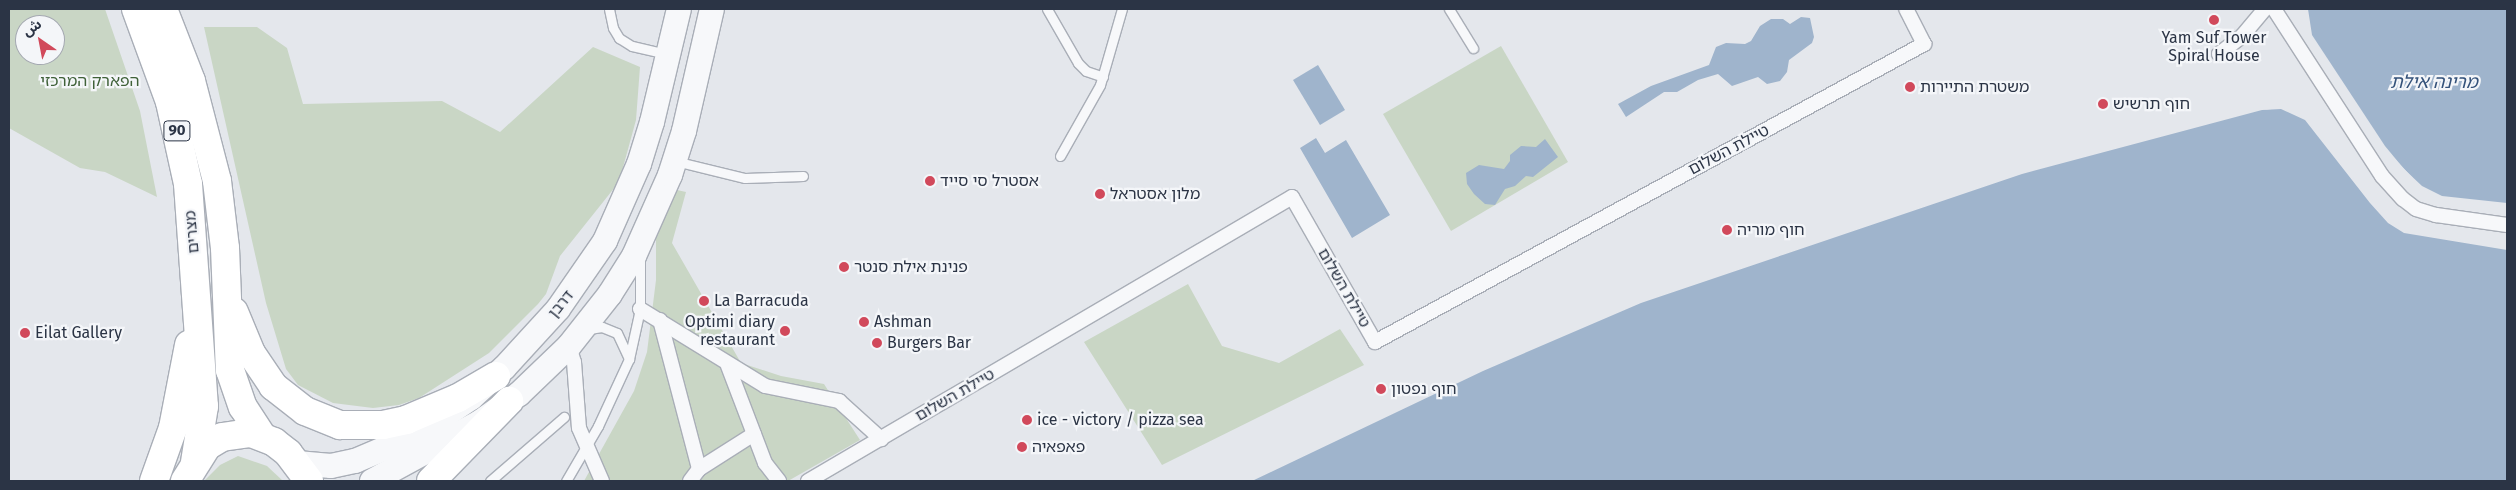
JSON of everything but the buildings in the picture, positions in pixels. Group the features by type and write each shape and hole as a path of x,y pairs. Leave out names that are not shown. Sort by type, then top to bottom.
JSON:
{"highway":[{"name":"מצרים","path":"136,9 157,63 180,142 194,259 204,406 190,472"},
{"name":"מצרים","path":"163,9 191,81 208,139 225,248 230,370 243,407 262,436"},
{"path":"225,248 230,294 242,335 273,386 305,411 340,425 383,425 429,412 496,376"},
{"path":"154,481 181,393 190,328 194,259"},
{"path":"432,481 509,401"},
{"name":"90","path":"190,472 208,446 222,437 236,433 262,436 288,453 303,472"}],"street":[{"name":"דרבן","path":"303,472 373,456 444,418 496,376 558,309 605,241 644,151 679,9"},
{"name":"דרבן","path":"372,481 436,448 509,401 576,338 610,294 638,247 675,161 712,9"},
{"name":"טיילת השלום","path":"808,481 1292,197 1375,342 1924,44 1906,9"},
{"path":"2219,54 2243,35 2264,9"},
{"path":"2274,9 2382,176 2403,199 2416,209 2436,215 2507,224"},
{"path":"640,310 660,320 728,366 764,386 840,401 881,439"},
{"path":"660,320 699,469"},
{"path":"576,338 574,362 580,428 602,481"},
{"path":"728,366 765,463 779,481"},
{"path":"690,481 699,469 754,434"}],"lane":[{"path":"609,9 613,28 619,38 632,46 668,54"},
{"path":"1047,9 1078,63 1086,71 1103,78"},
{"path":"1060,156 1088,110 1103,78 1122,9"},
{"path":"1449,9 1474,48"},
{"path":"675,161 745,178 803,176"},
{"path":"566,481 588,444 629,359 640,310 638,247"},
{"path":"576,338 613,330 621,337 629,359"},
{"path":"490,481 564,417"}],"green space":[{"name":"הפארק המרכזי","path":"9,9 105,9 140,111 157,197 105,172 80,168 9,128"},
{"path":"204,27 257,27 287,48 303,104 442,101 500,132 593,47 640,67 636,120 619,182 560,256 546,294 489,353 419,398 399,405 373,408 333,403 298,385 286,369 266,303"},
{"path":"1501,46 1568,162 1451,231 1383,114"},
{"path":"677,190 686,192 672,243 741,363 781,376 824,384 860,440 788,481 584,481 634,391 647,352 656,280 656,238"},
{"path":"1188,284 1222,346 1279,363 1340,329 1364,365 1162,465 1084,342"},
{"path":"238,456 267,466 283,481 204,481 220,465"}],"water":[{"name":"מרינה אילת","path":"2308,9 2507,9 2507,203 2442,196 2422,186 2404,169 2385,146 2312,35"},
{"path":"1801,17 1810,18 1814,37 1812,43 1789,60 1787,72 1780,81 1767,84 1758,77 1732,86 1718,74 1698,80 1677,92 1664,92 1626,117 1618,104 1651,86 1709,65 1716,47 1726,43 1745,44 1751,41 1760,26 1771,19 1783,19 1790,24"},
{"path":"1318,65 1345,110 1320,125 1293,80"},
{"path":"2281,109 2305,120 2370,203 2388,223 2404,233 2507,250 2507,481 1252,481 1483,371 1641,303 2022,174 2262,110"},
{"path":"1316,138 1325,153 1346,140 1390,215 1352,238 1300,148"},
{"path":"1545,139 1558,157 1533,177 1526,176 1515,186 1505,189 1495,205 1485,204 1467,184 1466,173 1479,165 1504,169 1510,161 1510,155 1521,146 1536,147"}],"pier":[{"path":"2311,36 2384,147 2421,187 2442,197 2507,205 2441,199 2420,188 2383,148"},
{"path":"2281,106 2307,118 2389,221 2405,231 2507,249 2405,232 2388,222 2371,203 2306,119 2281,108 2262,110"}],"place":[{"name":"Yam Suf Tower Spiral House","path":"2214,20"},
{"name":"משטרת התיירות","path":"1910,87"},
{"name":"חוף תרשיש","path":"2103,104"},
{"name":"אסטרל סי סייד","path":"930,181"},
{"name":"מלון אסטראל","path":"1100,194"},
{"name":"חוף מוריה","path":"1727,230"},
{"name":"פנינת אילת סנטר","path":"844,267"},
{"name":"La Barracuda","path":"704,301"},
{"name":"Ashman","path":"864,322"},
{"name":"Optimi diary restaurant","path":"785,331"},
{"name":"Eilat Gallery","path":"25,333"},
{"name":"Burgers Bar","path":"877,343"},
{"name":"חוף נפטון","path":"1381,389"},
{"name":"ice - victory / pizza sea","path":"1027,420"},
{"name":"פאפאיה","path":"1022,447"}]}
